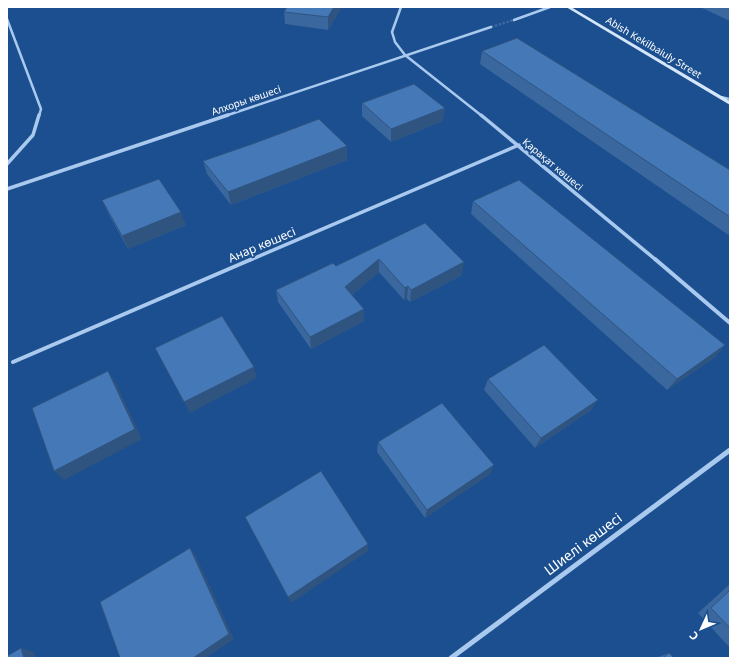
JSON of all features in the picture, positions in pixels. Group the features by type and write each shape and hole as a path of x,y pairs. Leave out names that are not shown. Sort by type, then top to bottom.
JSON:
{"street":[{"name":"Қарақат көшесі","path":"402,7 391,30 394,42 405,54 519,145 730,323"},
{"path":"514,20 550,7"},
{"name":"Abish Kekilbaiuly Street","path":"568,7 730,103"},
{"path":"7,19 41,109 33,135 7,164"},
{"name":"Алхоры көшесі","path":"7,190 405,54 491,27"},
{"name":"Анар көшесі","path":"13,362 519,145"},
{"name":"Шиелі көшесі","path":"451,658 730,450"}],"lane":[{"path":"719,96 730,100"}],"building":[{"path":"287,7 334,7 328,17 284,12"},
{"path":"517,38 730,170 730,217 482,51"},
{"path":"414,84 445,108 391,129 362,103"},
{"path":"319,119 347,146 228,192 203,161 255,143"},
{"path":"159,179 181,212 122,236 102,200"},
{"path":"519,180 725,345 677,379 473,201"},
{"path":"425,223 464,262 411,290 408,286 405,288 379,259 345,287 364,309 310,337 276,290 333,263 336,266"},
{"path":"222,316 254,367 184,402 155,348"},
{"path":"544,345 598,400 541,438 488,379"},
{"path":"108,371 135,429 54,471 32,408"},
{"path":"442,403 494,465 427,510 378,442"},
{"path":"321,471 368,544 288,597 245,517"},
{"path":"190,548 229,634 193,658 120,658 100,602"},
{"path":"730,590 730,628 711,608"},
{"path":"21,648 24,658 7,658 7,656"},
{"path":"669,653 674,658 663,658"}],"tunnel":[{"path":"491,27 514,20"}]}
